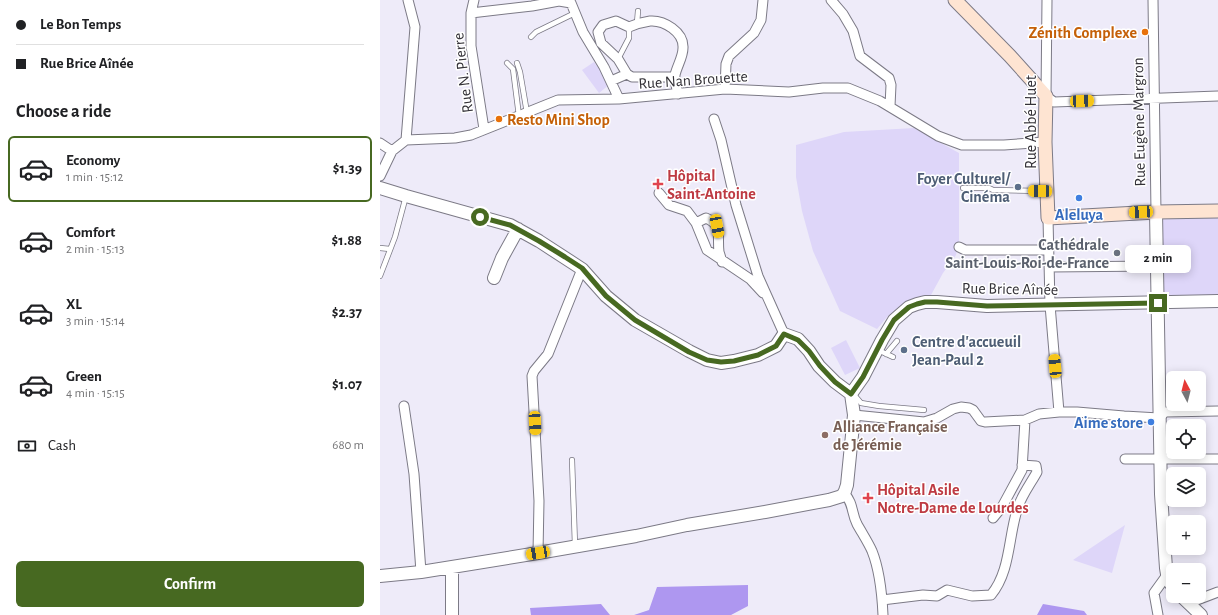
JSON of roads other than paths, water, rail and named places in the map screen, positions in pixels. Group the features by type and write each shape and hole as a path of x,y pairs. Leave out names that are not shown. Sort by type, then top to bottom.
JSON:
{"main road":[{"path":"955,0 1010,56 1046,96"},
{"name":"Rue Abbé Huet","path":"1046,96 1048,218"},
{"path":"1048,218 1156,212 1218,211"}],"street":[{"path":"380,176 392,151 406,140 415,27 408,0"},
{"name":"Rue N. Pierre","path":"474,0 471,13 471,46 484,129"},
{"path":"725,89 726,64 729,56 754,33 761,20 763,0"},
{"path":"831,0 843,14 853,31 860,56 889,78 891,85 890,106"},
{"name":"Rue Abbé Huet","path":"1046,96 1047,0"},
{"name":"Rue Eugène Margron","path":"1153,0 1159,418 1161,494 1166,563"},
{"path":"471,13 539,2 568,1 571,3 583,32 619,99"},
{"path":"675,77 632,77 627,74 618,59 601,43 598,32 603,25 616,21 633,25 651,21 661,22 676,30 683,48 675,77 678,94"},
{"path":"611,82 627,74"},
{"name":"Rue Nan Brouette","path":"406,140 455,138 471,135 558,100 619,99 725,89 789,92 840,87 861,92 890,106 938,136 962,145 1004,145 1046,142"},
{"path":"1046,96 1054,102 1218,96"},
{"path":"380,576 422,572 575,547 687,525 830,500 842,496 847,485 854,415 852,394 835,382 798,340 784,334 758,276 736,205 721,140 714,119"},
{"path":"380,143 392,151"},
{"path":"380,188 510,225 518,229 582,268 606,296 635,320 689,352 707,360 721,362 734,361 758,355 776,346 784,334"},
{"path":"659,193 669,205 687,210 696,223 707,250 722,262 750,279 769,300"},
{"path":"696,223 706,218 712,220 717,226 719,251 722,262"},
{"name":"Rue Abbé Huet","path":"1048,218 1050,305 1059,412"},
{"path":"494,278 502,258 518,229"},
{"path":"959,248 964,250 1049,250"},
{"path":"1049,267 1157,266"},
{"path":"538,553 539,501 532,376 534,371 548,354 582,268"},
{"name":"Rue Brice Aînée","path":"852,394 882,352 888,330 894,320 909,307 925,302 987,306 1218,301"},
{"path":"404,406 414,474 422,572"},
{"path":"854,415 924,422 937,418 953,408 961,407 973,410 981,421 985,422 1025,420 1039,414 1059,412 1159,418 1165,412 1218,411"},
{"path":"993,518 1002,507 1022,470 1025,420"},
{"path":"1125,459 1218,459"},
{"path":"882,600 937,596 947,590 972,596 991,594 997,587 1008,556 1018,505 1037,472 1036,466 1022,464"},
{"path":"844,493 850,500 857,523 872,551 878,569 883,615"},
{"path":"452,567 452,615"},
{"path":"1158,615 1154,593 1166,576"},
{"path":"1206,595 1218,592"},
{"path":"1188,603 1201,615"}],"lane":[{"path":"618,59 629,38 638,11"},
{"path":"531,37 536,32 575,13"},
{"path":"507,62 512,69 523,114"},
{"path":"518,63 523,114"},
{"path":"963,188 1040,191 1041,167 1047,166"},
{"path":"380,276 395,237 406,196"},
{"path":"380,248 390,249"},
{"path":"888,330 898,341 882,352 893,358"},
{"path":"852,394 861,403 924,410"},
{"path":"572,460 575,547"}],"place":[{"name":"Zénith Complexe","path":"1145,32"},
{"name":"Resto Mini Shop","path":"499,119"},
{"name":"Hôpital Saint-Antoine","path":"658,184"},
{"name":"Foyer Culturel/ Cinéma","path":"1018,187"},
{"name":"Aleluya","path":"1079,198"},
{"name":"Cathédrale Saint-Louis-Roi-de-France","path":"1117,253"},
{"name":"Centre d'accueuil Jean-Paul 2","path":"904,350"},
{"name":"Aime store","path":"1151,422"},
{"name":"Alliance Française de Jérémie","path":"825,435"},
{"name":"Hôpital Asile Notre-Dame de Lourdes","path":"868,498"}]}
